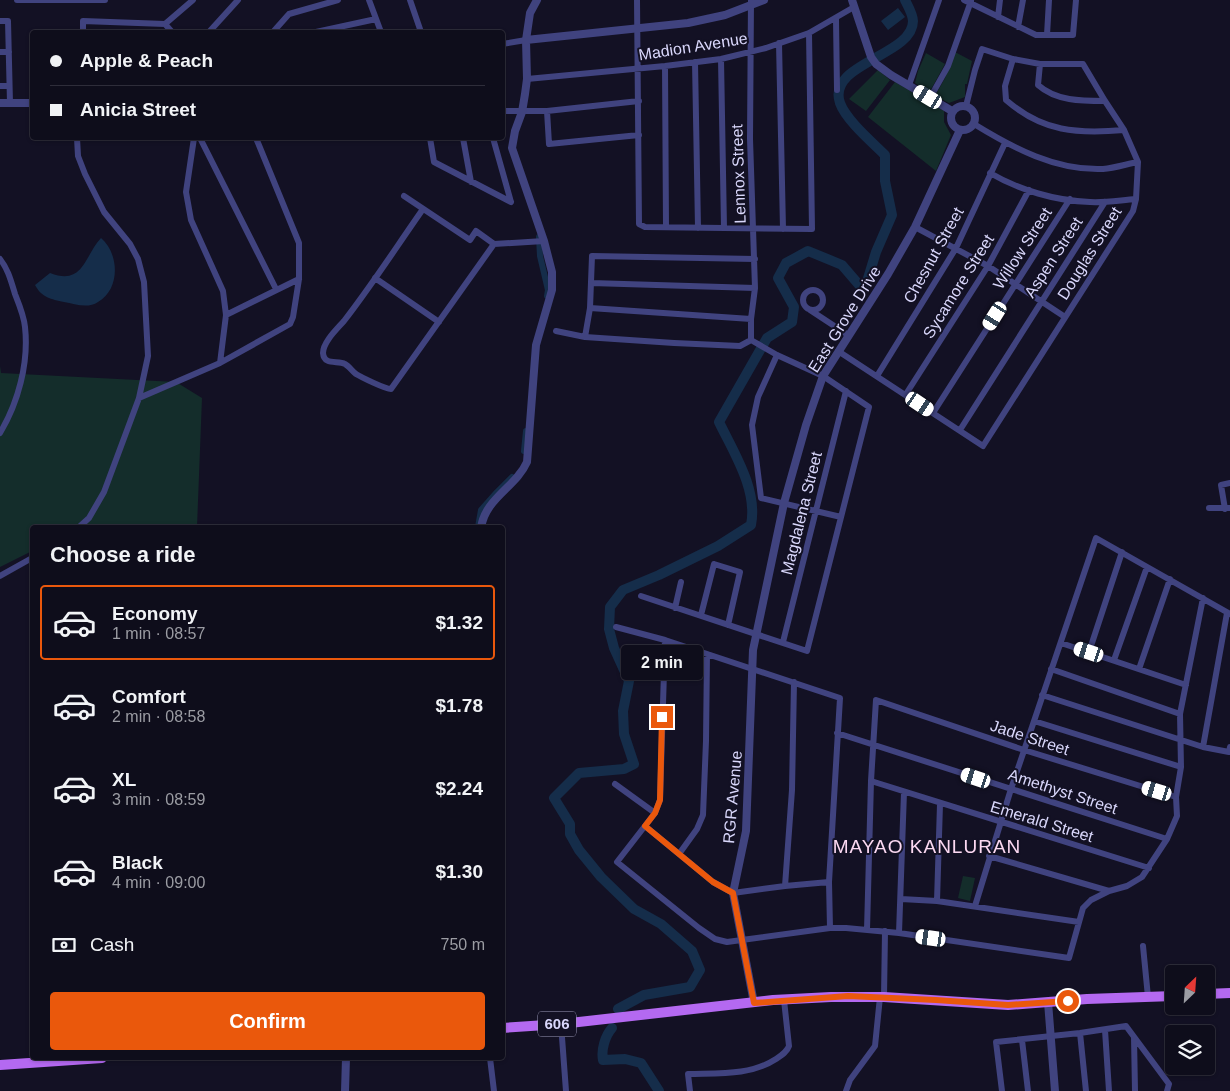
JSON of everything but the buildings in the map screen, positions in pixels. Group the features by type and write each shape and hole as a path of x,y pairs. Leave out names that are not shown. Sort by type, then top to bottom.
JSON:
{"main road":[{"path":"1215,994 1230,993"},
{"name":"606","path":"505,1028 831,997 882,997 1008,1005 1087,999 1165,996"},
{"path":"0,1065 49,1060"}],"street":[{"path":"17,0 105,0"},
{"path":"83,30 83,22 165,24 193,0"},
{"path":"211,30 238,0"},
{"path":"275,30 289,14 338,0"},
{"path":"369,0 380,30"},
{"path":"410,0 420,30"},
{"path":"483,525 487,508 523,471 527,462 536,346 552,290 552,272 544,241 512,148 514,131 522,112 527,79 526,40 530,13 536,0"},
{"path":"637,0 639,224 645,227 812,229 809,33"},
{"path":"505,44 688,23 725,15 751,3 764,0"},
{"path":"909,85 939,0"},
{"path":"998,17 1000,0"},
{"path":"1018,27 1023,0"},
{"path":"1047,35 1050,0"},
{"path":"930,98 948,66 969,1 1036,35 1074,35 1076,0"},
{"name":"Lennox Street","path":"750,340 755,288 750,139 751,3"},
{"path":"853,3 874,60 891,75 952,111"},
{"name":"Madion Avenue","path":"527,79 665,66 750,52 809,33 836,19 853,3"},
{"path":"325,30 376,19"},
{"path":"836,19 837,90"},
{"path":"0,21 8,21 10,103"},
{"path":"165,24 170,30"},
{"path":"779,43 783,229"},
{"path":"966,106 982,49 1013,59 1040,64 1038,85 1047,93 1062,98 1104,101"},
{"path":"0,52 9,52"},
{"path":"721,58 724,228"},
{"path":"1013,59 1005,86 1006,100 1017,109 1034,119 1062,129 1092,133 1124,130"},
{"path":"695,62 698,228"},
{"name":"Douglas Street","path":"960,430 983,446 1133,211 1136,198 1138,162 1124,130 1104,101 1084,64 1040,64"},
{"path":"665,66 666,227"},
{"path":"0,86 10,86"},
{"path":"505,111 546,111 639,101"},
{"path":"0,103 30,103"},
{"path":"959,106 966,106 974,113 974,124 968,130 960,130 952,124 950,118 952,111 959,106"},
{"path":"546,111 549,144 639,134"},
{"path":"974,124 1005,144 1050,162 1080,168 1104,169 1138,162"},
{"name":"East Grove Drive","path":"753,650 784,503 806,425 823,376 888,274 915,227 960,130"},
{"path":"77,140 78,156 104,212 130,244 138,259 144,282 148,356 138,398 104,492 88,518 81,525"},
{"path":"194,140 186,192 191,220 220,281 226,315 220,362"},
{"path":"201,140 276,289"},
{"path":"138,398 220,362 290,324 293,317 299,279 299,243 257,140"},
{"path":"430,140 434,162 511,202 494,140"},
{"path":"462,140 472,182"},
{"name":"Chesnut Street","path":"877,376 956,248 1005,144"},
{"path":"990,173 1008,184 1070,199 1105,202 1136,198"},
{"name":"Sycamore Street","path":"906,394 988,266 1029,190"},
{"path":"404,196 470,240 476,231 494,244 544,241"},
{"name":"Willow Street","path":"933,413 1070,199"},
{"name":"Aspen Street","path":"960,430 1105,202"},
{"path":"423,209 325,346 323,354 326,360 341,362 358,375 391,389 494,244"},
{"path":"915,227 988,266 1065,317"},
{"path":"585,337 590,308 592,256 754,260"},
{"path":"0,259 6,267 25,326 24,362 20,387 12,412 0,433"},
{"path":"375,278 439,322"},
{"path":"226,315 299,279"},
{"path":"591,283 755,288"},
{"path":"590,308 751,319"},
{"path":"808,309 848,335"},
{"path":"556,331 585,337 740,346 750,340 777,355 823,376 869,407 807,651 640,596"},
{"path":"838,351 960,430"},
{"path":"777,355 758,397 752,425 760,498 841,517"},
{"name":"Magdalena Street","path":"783,642 846,391"},
{"path":"1209,508 1228,508 1221,485 1230,483"},
{"path":"975,906 1000,822 1096,538 1229,613 1203,747"},
{"path":"1089,652 1122,552"},
{"path":"0,576 30,559"},
{"path":"701,615 714,564 740,572 728,625"},
{"path":"1114,660 1147,567"},
{"path":"1140,669 1170,579"},
{"path":"675,608 681,582"},
{"path":"665,640 660,800 655,813 617,862 715,939 727,942 830,928 846,928 885,931 1069,958 1083,908 1091,900 1109,891 1127,886 1142,877 1167,839 1177,816 1176,797 1181,767 1180,714 1203,598"},
{"path":"616,627 665,640 840,698 829,882 830,928"},
{"path":"1061,643 1186,685"},
{"name":"RGR Avenue","path":"753,650 746,831 733,893 754,1003"},
{"path":"679,854 697,829 703,815 707,654"},
{"path":"1051,669 1180,714"},
{"path":"785,886 792,790 794,682"},
{"path":"1042,695 1203,747 1230,750"},
{"name":"Jade Street","path":"872,744 876,700 1024,750 1176,797"},
{"path":"1034,720 1181,767"},
{"name":"Amethyst Street","path":"837,733 1167,839"},
{"path":"867,930 872,744"},
{"name":"Emerald Street","path":"871,781 1149,868"},
{"path":"615,784 655,813"},
{"path":"899,933 904,792"},
{"path":"937,901 940,804"},
{"path":"645,826 713,882 733,893 829,882"},
{"path":"989,856 1109,891"},
{"path":"901,900 937,901 1079,922"},
{"path":"846,1091 850,1080 875,1046 882,997 885,931"},
{"path":"1143,946 1148,997"},
{"path":"690,1091 688,1074 748,1071 772,1061 787,1051 789,1046 784,1000"},
{"path":"1048,1002 1056,1091"},
{"path":"561,1024 566,1091"},
{"path":"1002,1091 996,1042 1126,1026 1168,1087"},
{"path":"1105,1030 1109,1091"},
{"path":"1080,1033 1086,1091"},
{"path":"1134,1036 1135,1091"},
{"path":"1022,1040 1028,1091"},
{"path":"345,1091 346,1060"},
{"path":"490,1060 494,1091"}],"green space":[{"path":"955,52 972,61 967,84 965,84 965,97 949,103 935,96 945,78"},
{"path":"926,53 945,64 929,93 915,83"},
{"path":"878,70 890,80 866,111 849,99"},
{"path":"895,82 944,111 944,122 951,135 936,171 868,117"},
{"path":"0,366 1,373 176,382 202,398 197,525 30,525 30,552 0,567"},
{"path":"963,876 975,878 970,901 958,898"}],"water":[{"path":"898,8 905,17 888,30 881,21"},
{"path":"101,238 111,252 115,271 111,289 98,302 90,305 81,305 64,302 51,299 38,289 35,285 50,273 70,276 77,272"}],"waterway":[{"path":"618,1009 644,995 690,987 700,970 692,951 661,924 634,909 601,877 579,850 570,834 570,824 554,798 579,773 624,769 634,764 624,734 623,711 629,681 614,648 609,629 610,607 623,590 659,575 718,546 751,525 751,498 748,485 738,459 719,422 767,338 792,322 794,307 778,278 786,263 808,251 842,265 860,286 866,285 876,252 892,215 885,181 885,155 843,110 840,103 839,89 846,78 857,69 900,43 909,33 913,19 905,0"},
{"path":"539,237 540,256 548,290 547,296"},
{"path":"524,451 526,431"},
{"path":"478,525 481,510 512,477"},
{"path":"612,1028 604,1043 603,1060 625,1059 641,1063 659,1091"}],"district":[{"name":"MAYAO KANLURAN","path":"927,846"}],"route":[{"path":"662,717 660,800 655,813 645,826 713,882 733,893 754,1003 773,1000 848,996 1008,1005 1068,1001"}]}
